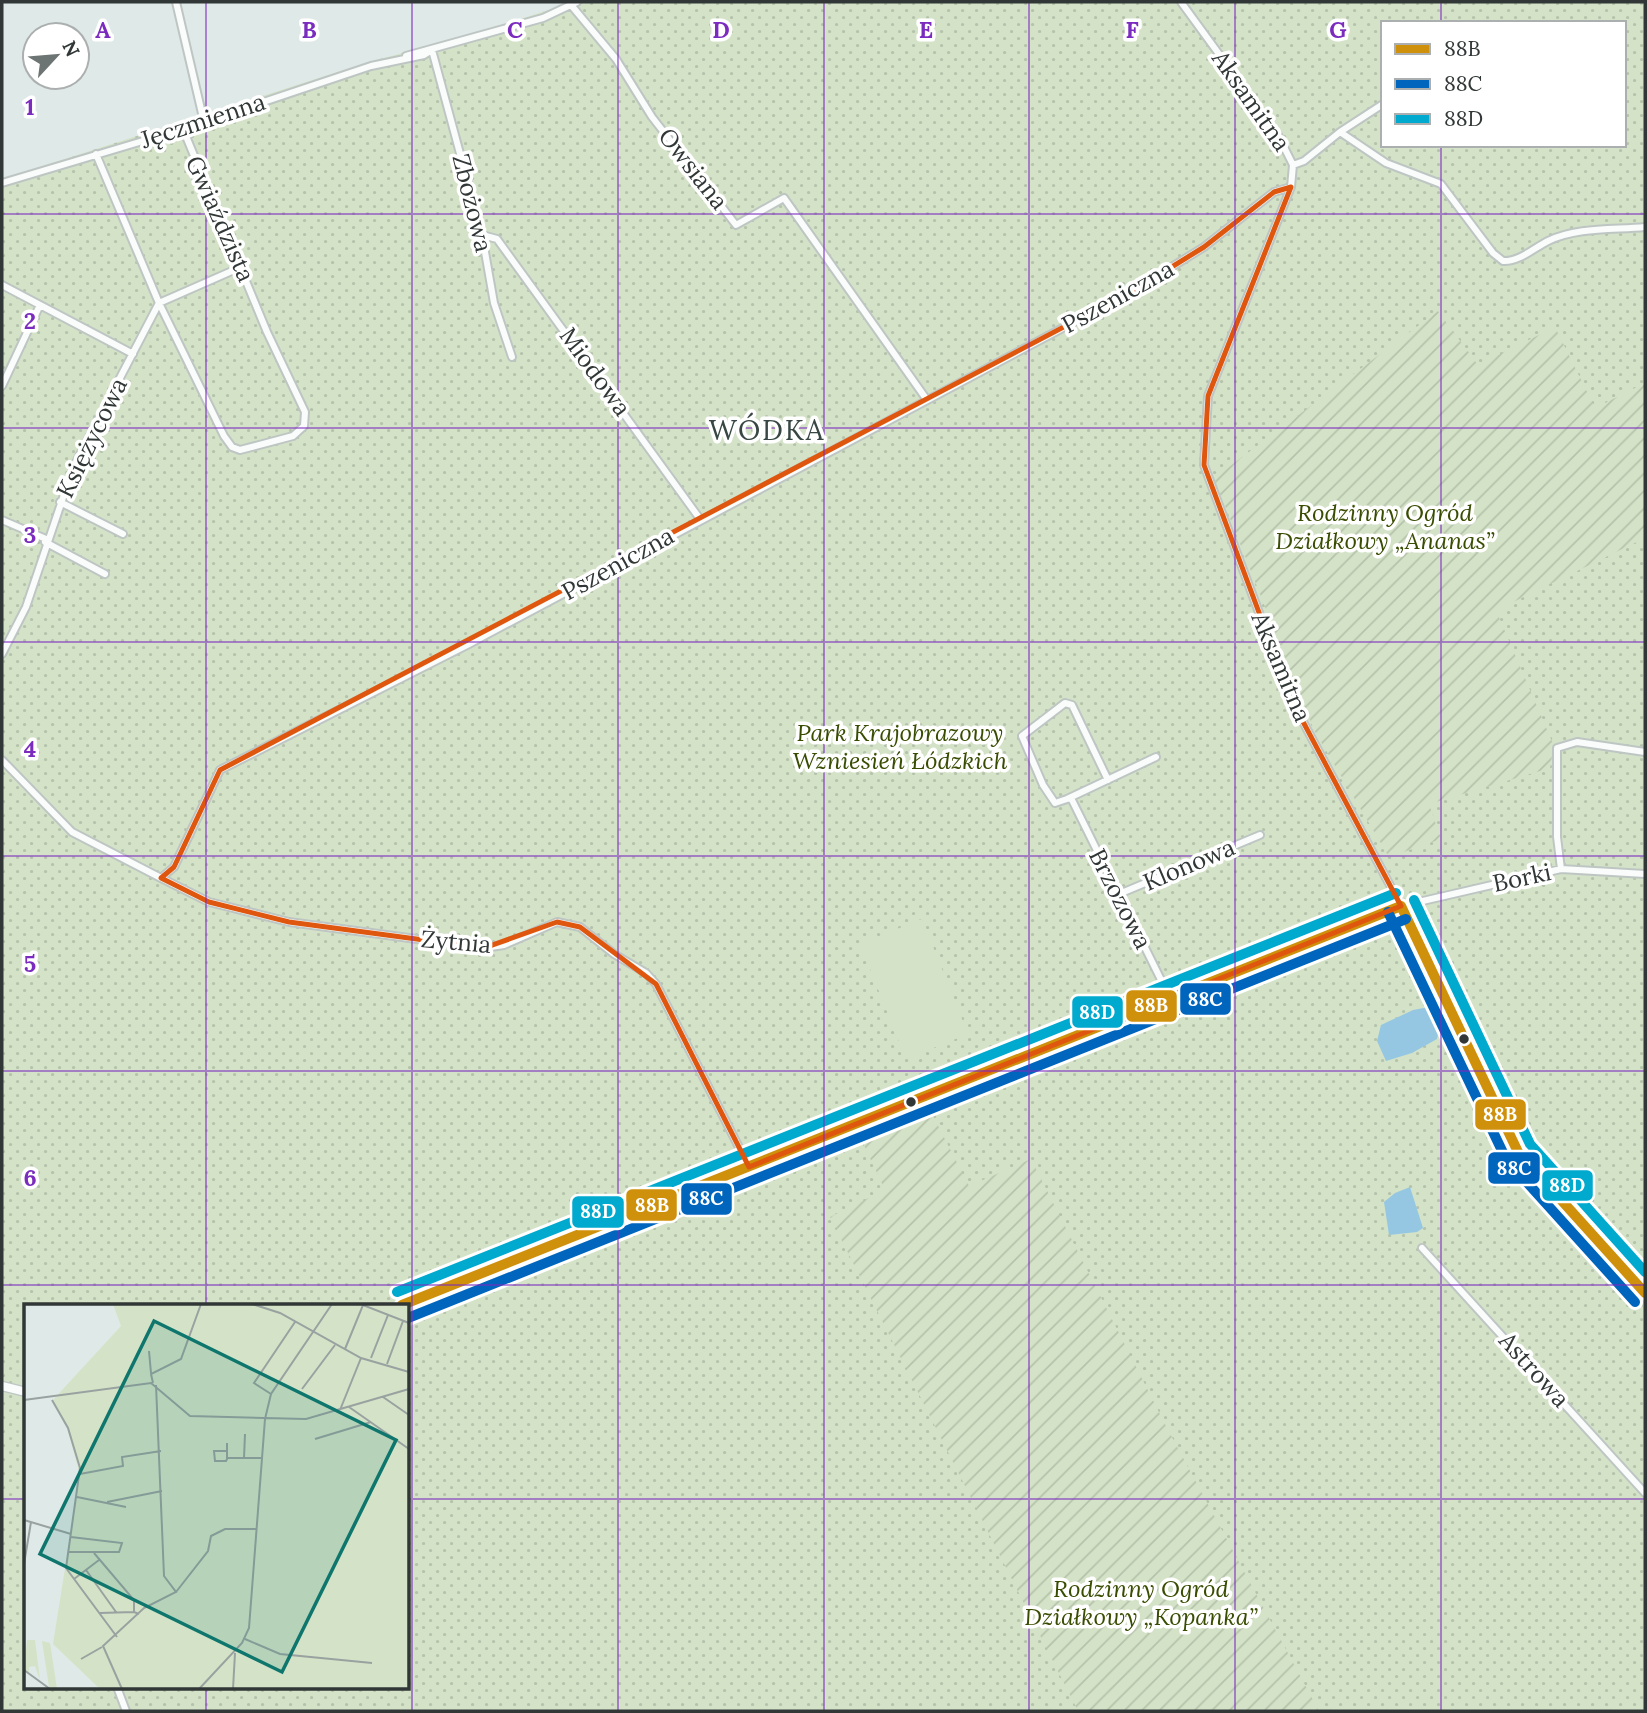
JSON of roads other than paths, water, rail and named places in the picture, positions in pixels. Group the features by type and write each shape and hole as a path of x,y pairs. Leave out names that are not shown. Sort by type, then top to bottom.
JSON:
{"street":[{"path":"176,2 204,122"},
{"name":"Aksamitna","path":"1181,2 1278,135 1293,165 1291,187 1208,396 1204,466 1292,701 1401,906 1522,1158 1645,1293"},
{"name":"Jęczmienna","path":"2,183 183,129 403,58 424,55 432,50 543,18 574,3"},
{"name":"Owsiana","path":"574,3 616,59 652,117 736,225 784,198 927,400"},
{"name":"Zbożowa","path":"432,50 482,235 494,303 512,357"},
{"path":"1293,165 1381,105"},
{"name":"Gwiaździsta","path":"159,303 224,436 232,447 240,450 293,436 304,426 305,412 299,397 258,308 183,129"},
{"path":"1340,132 1386,163 1441,184 1493,253 1503,261 1515,260 1547,242 1571,233 1645,228"},
{"path":"96,154 159,303 241,267"},
{"name":"Pszeniczna","path":"161,878 174,867 220,770 469,644 1147,284 1204,247 1274,192 1291,187"},
{"name":"Miodowa","path":"482,235 497,239 700,519"},
{"path":"2,285 39,307 133,354"},
{"name":"Księżycowa","path":"2,654 26,607 46,541 73,468 159,303"},
{"path":"2,386 39,307"},
{"path":"60,502 123,534"},
{"path":"2,520 105,574"},
{"path":"1108,780 1072,705 1065,703 1022,736 1043,785 1055,803 1070,798 1108,780 1156,757"},
{"path":"1561,869 1557,837 1557,748 1577,742 1645,752"},
{"path":"2,760 72,832 161,878"},
{"name":"Brzozowa","path":"1070,798 1171,1000"},
{"name":"Klonowa","path":"1119,894 1260,835"},
{"name":"Borki","path":"1401,906 1561,869 1645,874"},
{"name":"Żytnia","path":"161,878 209,902 289,922 484,948 504,945 557,922 580,927 614,954 646,973 656,984 749,1167"},
{"path":"405,1304 1401,906"},
{"name":"Astrowa","path":"1422,1248 1645,1493"},
{"path":"2,1386 24,1392"},
{"path":"117,1688 127,1711"}],"water":[{"path":"1429,1007 1440,1026 1437,1039 1412,1053 1386,1061 1377,1041 1381,1025 1413,1010"},
{"path":"1410,1187 1423,1228 1417,1232 1389,1235 1384,1202 1395,1193"}],"district":[{"name":"WÓDKA","path":"767,430"}],"park label":[{"name":"Rodzinny Ogród Działkowy „Ananas”","path":"1385,527"},
{"name":"Park Krajobrazowy Wzniesień Łódzkich","path":"900,747"},
{"name":"Rodzinny Ogród Działkowy „Kopanka”","path":"1141,1603"}]}
